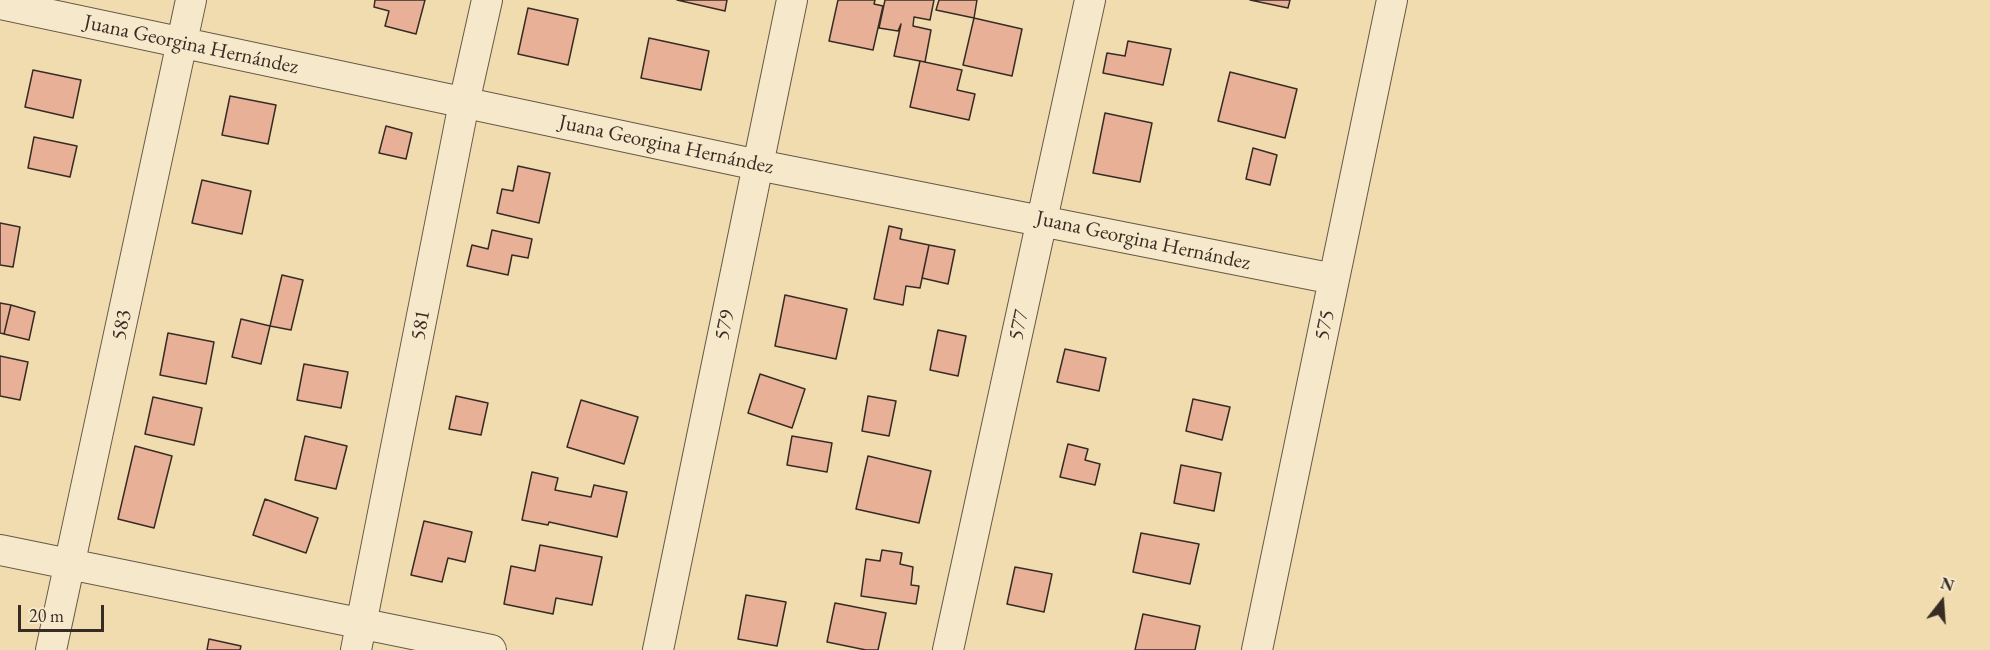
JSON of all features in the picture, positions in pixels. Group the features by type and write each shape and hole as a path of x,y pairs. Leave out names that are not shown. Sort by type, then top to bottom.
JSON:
{"street":[{"name":"583","path":"51,650 191,0"},
{"name":"581","path":"359,637 487,0"},
{"name":"579","path":"658,650 792,0"},
{"name":"577","path":"948,650 1090,0"},
{"name":"575","path":"1257,650 1392,0"},
{"name":"Juana Georgina Hernández","path":"0,4 758,165 1334,279"},
{"path":"0,550 71,563 359,637 491,650"}],"building":[{"path":"375,0 425,0 416,34 385,26 389,11 374,7"},
{"path":"677,0 727,0 725,11"},
{"path":"838,0 875,0 874,4 883,6 873,50 829,41"},
{"path":"885,0 934,0 930,20 914,17 913,26 931,30 925,62 894,56 901,24 898,31 879,28"},
{"path":"939,0 977,0 974,18 936,10"},
{"path":"1250,0 1290,0 1288,8"},
{"path":"528,8 578,19 568,65 518,54"},
{"path":"974,18 1022,29 1012,76 963,65"},
{"path":"649,38 709,51 701,90 641,78"},
{"path":"1128,41 1171,49 1163,85 1103,73 1107,53 1125,56"},
{"path":"920,61 962,70 957,90 975,94 969,120 910,107"},
{"path":"33,70 81,80 73,118 25,107"},
{"path":"1230,72 1297,89 1285,138 1218,121"},
{"path":"230,96 276,105 268,144 222,135"},
{"path":"1105,113 1152,123 1140,182 1093,173"},
{"path":"386,126 412,133 406,159 379,153"},
{"path":"34,137 77,146 70,177 28,168"},
{"path":"1253,148 1277,155 1270,185 1246,179"},
{"path":"518,166 550,173 539,223 497,213 502,189 513,191"},
{"path":"202,180 251,191 242,234 192,223"},
{"path":"0,223 20,227 13,267 0,265"},
{"path":"889,226 902,229 900,239 929,245 920,288 906,286 903,305 874,299"},
{"path":"492,230 532,239 528,258 512,255 508,275 467,266 472,245 488,249"},
{"path":"929,245 955,250 948,284 922,278"},
{"path":"282,275 303,280 291,330 270,326"},
{"path":"785,295 847,309 836,359 775,346"},
{"path":"0,303 11,305 4,334 0,333"},
{"path":"11,305 35,312 29,340 4,334"},
{"path":"241,319 270,326 261,364 232,357"},
{"path":"938,330 966,336 958,376 930,370"},
{"path":"168,333 214,342 206,384 160,375"},
{"path":"1065,349 1106,358 1099,391 1057,382"},
{"path":"0,356 28,362 20,400 0,396"},
{"path":"304,364 348,372 341,408 297,400"},
{"path":"760,374 805,389 792,428 748,413"},
{"path":"456,396 488,403 481,435 449,429"},
{"path":"868,396 896,401 889,436 862,431"},
{"path":"153,397 202,408 194,445 145,434"},
{"path":"1193,399 1230,407 1222,440 1186,431"},
{"path":"581,400 638,417 624,464 567,447"},
{"path":"305,436 347,446 336,489 295,480"},
{"path":"792,436 832,443 827,472 787,465"},
{"path":"1068,444 1088,449 1085,460 1100,464 1095,485 1060,477"},
{"path":"135,446 172,456 154,528 118,519"},
{"path":"868,456 931,471 919,523 856,509"},
{"path":"1181,465 1221,473 1214,511 1174,503"},
{"path":"532,472 558,478 555,490 591,497 594,485 627,492 617,537 549,522 548,525 522,520"},
{"path":"265,499 318,518 306,553 253,535"},
{"path":"424,521 472,532 465,562 448,558 442,582 411,575"},
{"path":"1141,533 1199,544 1190,584 1133,572"},
{"path":"540,545 602,557 592,605 556,598 553,614 504,604 511,566 535,571"},
{"path":"882,550 902,553 900,564 913,567 911,585 919,586 916,604 861,596 866,559 880,561"},
{"path":"1015,567 1052,574 1044,612 1007,604"},
{"path":"746,595 786,602 777,646 738,639"},
{"path":"835,603 886,613 878,650 866,650 827,642"},
{"path":"1143,614 1200,626 1195,650 1135,650"},
{"path":"209,639 241,646 240,650 207,650"}]}
